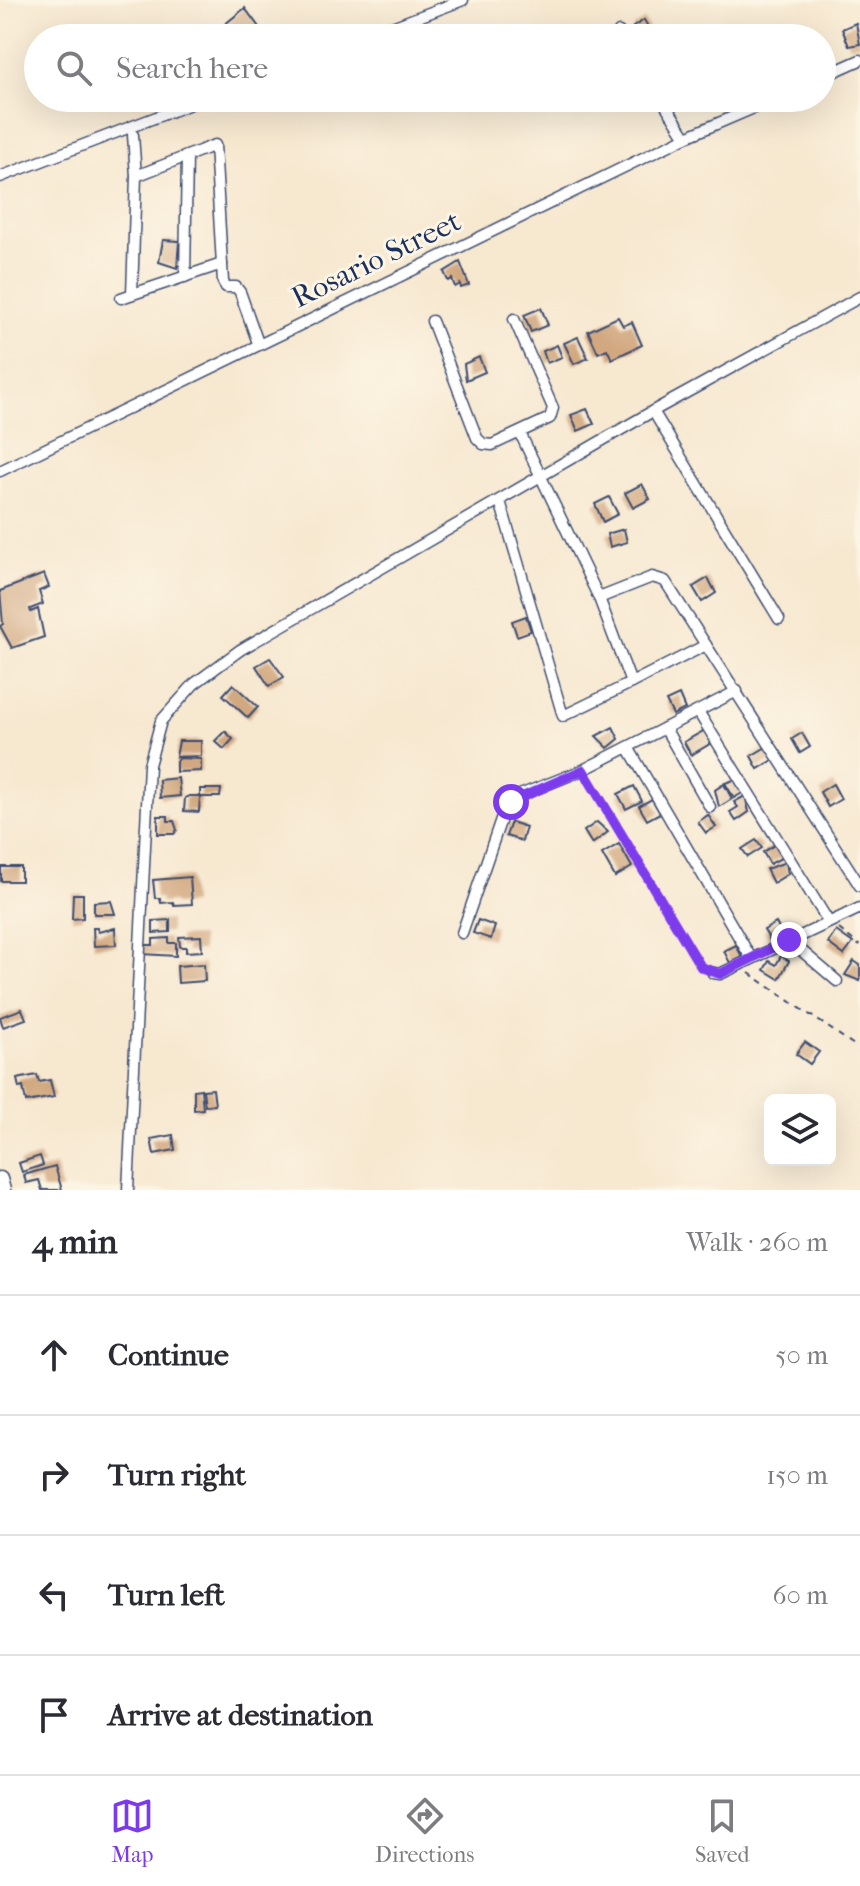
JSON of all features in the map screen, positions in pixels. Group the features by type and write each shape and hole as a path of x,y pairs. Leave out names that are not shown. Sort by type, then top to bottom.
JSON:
{"highway":[{"path":"0,1179 3,1190"}],"street":[{"path":"400,24 463,0"},
{"path":"836,71 860,60"},
{"path":"0,177 169,112"},
{"path":"670,112 686,137"},
{"name":"Rosario Street","path":"0,471 258,343 686,137 744,112"},
{"path":"132,294 136,176 133,135"},
{"path":"136,176 215,145 226,287 236,287 240,292 258,343"},
{"path":"185,277 187,156"},
{"path":"121,298 222,264"},
{"path":"128,1190 147,780 161,721 194,684 240,650 653,411 860,297"},
{"path":"432,321 477,438 483,444 492,445 550,418 553,408 514,319"},
{"path":"653,411 779,619"},
{"path":"520,433 543,475 599,598 631,683"},
{"path":"500,501 563,716 706,645"},
{"path":"599,598 652,577 661,578 737,691 860,886"},
{"path":"462,933 501,819 511,802 583,770 737,691"},
{"path":"699,713 828,921"},
{"path":"665,728 710,807"},
{"path":"628,747 751,958"},
{"path":"713,973 720,974 860,908"},
{"path":"789,940 837,981"}],"path":[{"path":"583,770 701,967 713,973"},
{"path":"828,921 860,946"},
{"path":"738,965 854,1045"}],"building":[{"path":"245,8 257,24 225,24"},
{"path":"856,23 860,44 849,46 842,29"},
{"path":"163,240 179,241 177,268 159,262"},
{"path":"460,262 469,285 461,288 460,284 455,287 452,279 448,281 444,272"},
{"path":"541,308 548,325 531,332 524,315"},
{"path":"618,317 623,326 632,322 642,345 612,359 607,349 598,353 588,331"},
{"path":"578,337 588,358 574,364 564,343"},
{"path":"557,345 562,357 547,363 543,351"},
{"path":"479,357 485,372 466,380 464,364"},
{"path":"587,409 594,424 578,431 571,415"},
{"path":"642,484 650,499 633,508 625,493"},
{"path":"609,497 618,514 603,522 595,504"},
{"path":"624,529 627,542 610,547 607,534"},
{"path":"44,574 49,587 39,591 43,604 30,609 31,612 38,609 44,637 12,648 0,626 3,624 0,591"},
{"path":"708,578 716,593 702,602 693,587"},
{"path":"526,616 531,631 517,636 512,621"},
{"path":"270,658 284,677 269,686 256,666"},
{"path":"233,684 258,707 248,718 223,695"},
{"path":"679,695 685,709 673,715 666,701"},
{"path":"613,727 619,739 608,748 596,736"},
{"path":"707,729 713,742 691,755 684,742"},
{"path":"225,731 233,739 224,749 215,741"},
{"path":"802,733 810,747 800,753 792,739"},
{"path":"179,741 201,741 201,756 176,757"},
{"path":"768,746 775,759 758,769 751,756"},
{"path":"180,758 201,759 201,771 176,772 176,761"},
{"path":"178,778 180,796 160,798 159,780"},
{"path":"737,779 744,792 734,798 725,783"},
{"path":"724,784 732,799 719,807 715,790"},
{"path":"833,784 841,799 828,807 820,792"},
{"path":"634,786 642,801 626,809 618,794"},
{"path":"200,789 221,789 220,797 200,797"},
{"path":"200,796 199,812 184,811 185,798"},
{"path":"745,796 749,812 736,821 730,812 738,807 734,802"},
{"path":"652,799 660,813 647,820 639,806"},
{"path":"708,815 716,827 706,833 698,822"},
{"path":"158,816 168,816 168,821 174,821 177,830 174,834 158,834"},
{"path":"511,822 526,827 522,841 506,836"},
{"path":"597,822 608,832 592,844 584,831"},
{"path":"756,840 762,848 748,857 742,849"},
{"path":"619,844 632,867 615,877 602,854"},
{"path":"776,844 783,857 770,864 763,852"},
{"path":"786,862 788,874 773,883 766,869"},
{"path":"1,867 21,867 21,881 1,881"},
{"path":"190,877 192,904 161,903 160,898 155,898 153,880"},
{"path":"73,894 83,894 83,918 72,919"},
{"path":"111,901 115,914 94,914 94,902"},
{"path":"170,920 170,932 153,933 153,921"},
{"path":"478,920 495,926 491,939 473,933"},
{"path":"776,923 784,938 773,945 764,930"},
{"path":"93,928 97,928 98,932 115,928 116,945 94,946"},
{"path":"836,931 853,943 844,955 828,943"},
{"path":"201,936 202,951 186,952 186,947 180,947 179,937"},
{"path":"169,938 169,943 176,943 176,956 142,954 142,945 153,945 153,939"},
{"path":"736,945 743,959 731,965 724,951"},
{"path":"781,956 789,961 779,979 764,970 769,961 776,965"},
{"path":"854,961 860,965 860,981 845,975"},
{"path":"204,964 205,981 178,983 177,966"},
{"path":"22,1009 26,1019 3,1027 0,1017"},
{"path":"805,1042 819,1052 810,1064 796,1054"},
{"path":"37,1075 39,1082 50,1080 54,1097 26,1102 23,1087 19,1088 17,1079"},
{"path":"201,1089 203,1109 194,1110 194,1090"},
{"path":"213,1089 215,1105 205,1106 203,1090"},
{"path":"173,1135 175,1150 154,1154 151,1139"},
{"path":"40,1156 43,1165 22,1172 19,1163"},
{"path":"55,1166 62,1190 42,1190 39,1180 26,1183 24,1175"}],"route":[{"path":"511,802 520,795 583,770 701,967 720,974 789,940"}]}
